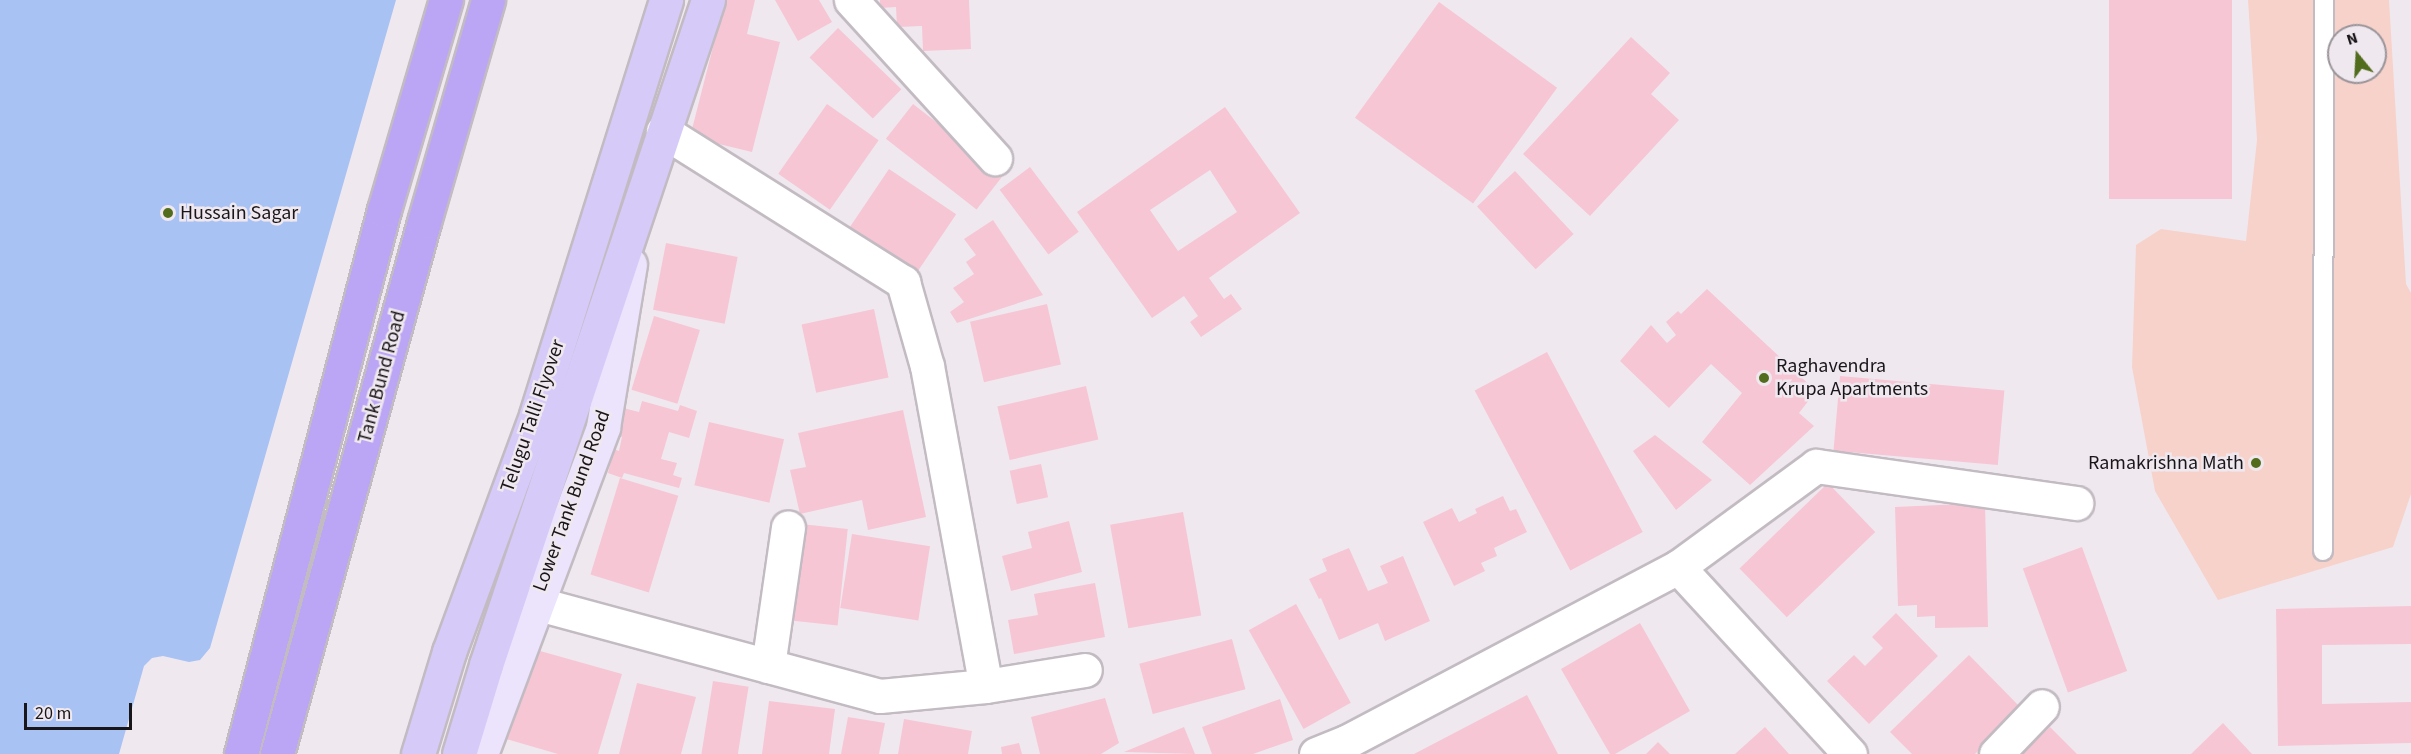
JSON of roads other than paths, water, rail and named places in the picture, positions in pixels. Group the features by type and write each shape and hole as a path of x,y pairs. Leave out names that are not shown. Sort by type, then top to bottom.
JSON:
{"highway":[{"path":"240,754 384,210 446,0"},
{"name":"Tank Bund Road","path":"277,754 488,0"}],"main road":[{"name":"Telugu Talli Flyover","path":"418,754 449,652 536,415 666,0"},
{"path":"663,131 708,0"},
{"name":"Telugu Talli Flyover","path":"459,754 486,665 663,131"},
{"name":"Lower Tank Bund Road","path":"481,754 603,427 640,206"}],"street":[{"path":"851,0 995,158"},
{"path":"663,131 903,282 927,366 986,686"},
{"path":"1338,750 1678,567 1816,466 2076,503"},
{"path":"768,666 788,527"},
{"path":"1678,567 1850,754"},
{"path":"536,603 880,696 986,686 1086,670"},
{"path":"1996,754 2042,706"}],"lane":[{"path":"2324,0 2324,551"}],"water":[{"name":"Hussain Sagar","path":"0,0 396,0 210,648 200,660 189,662 163,656 152,658 144,666 119,754 0,754"}],"place":[{"name":"Hussain Sagar","path":"168,213"},
{"name":"Raghavendra Krupa Apartments","path":"1764,378"},
{"name":"Ramakrishna Math","path":"2256,463"}]}
